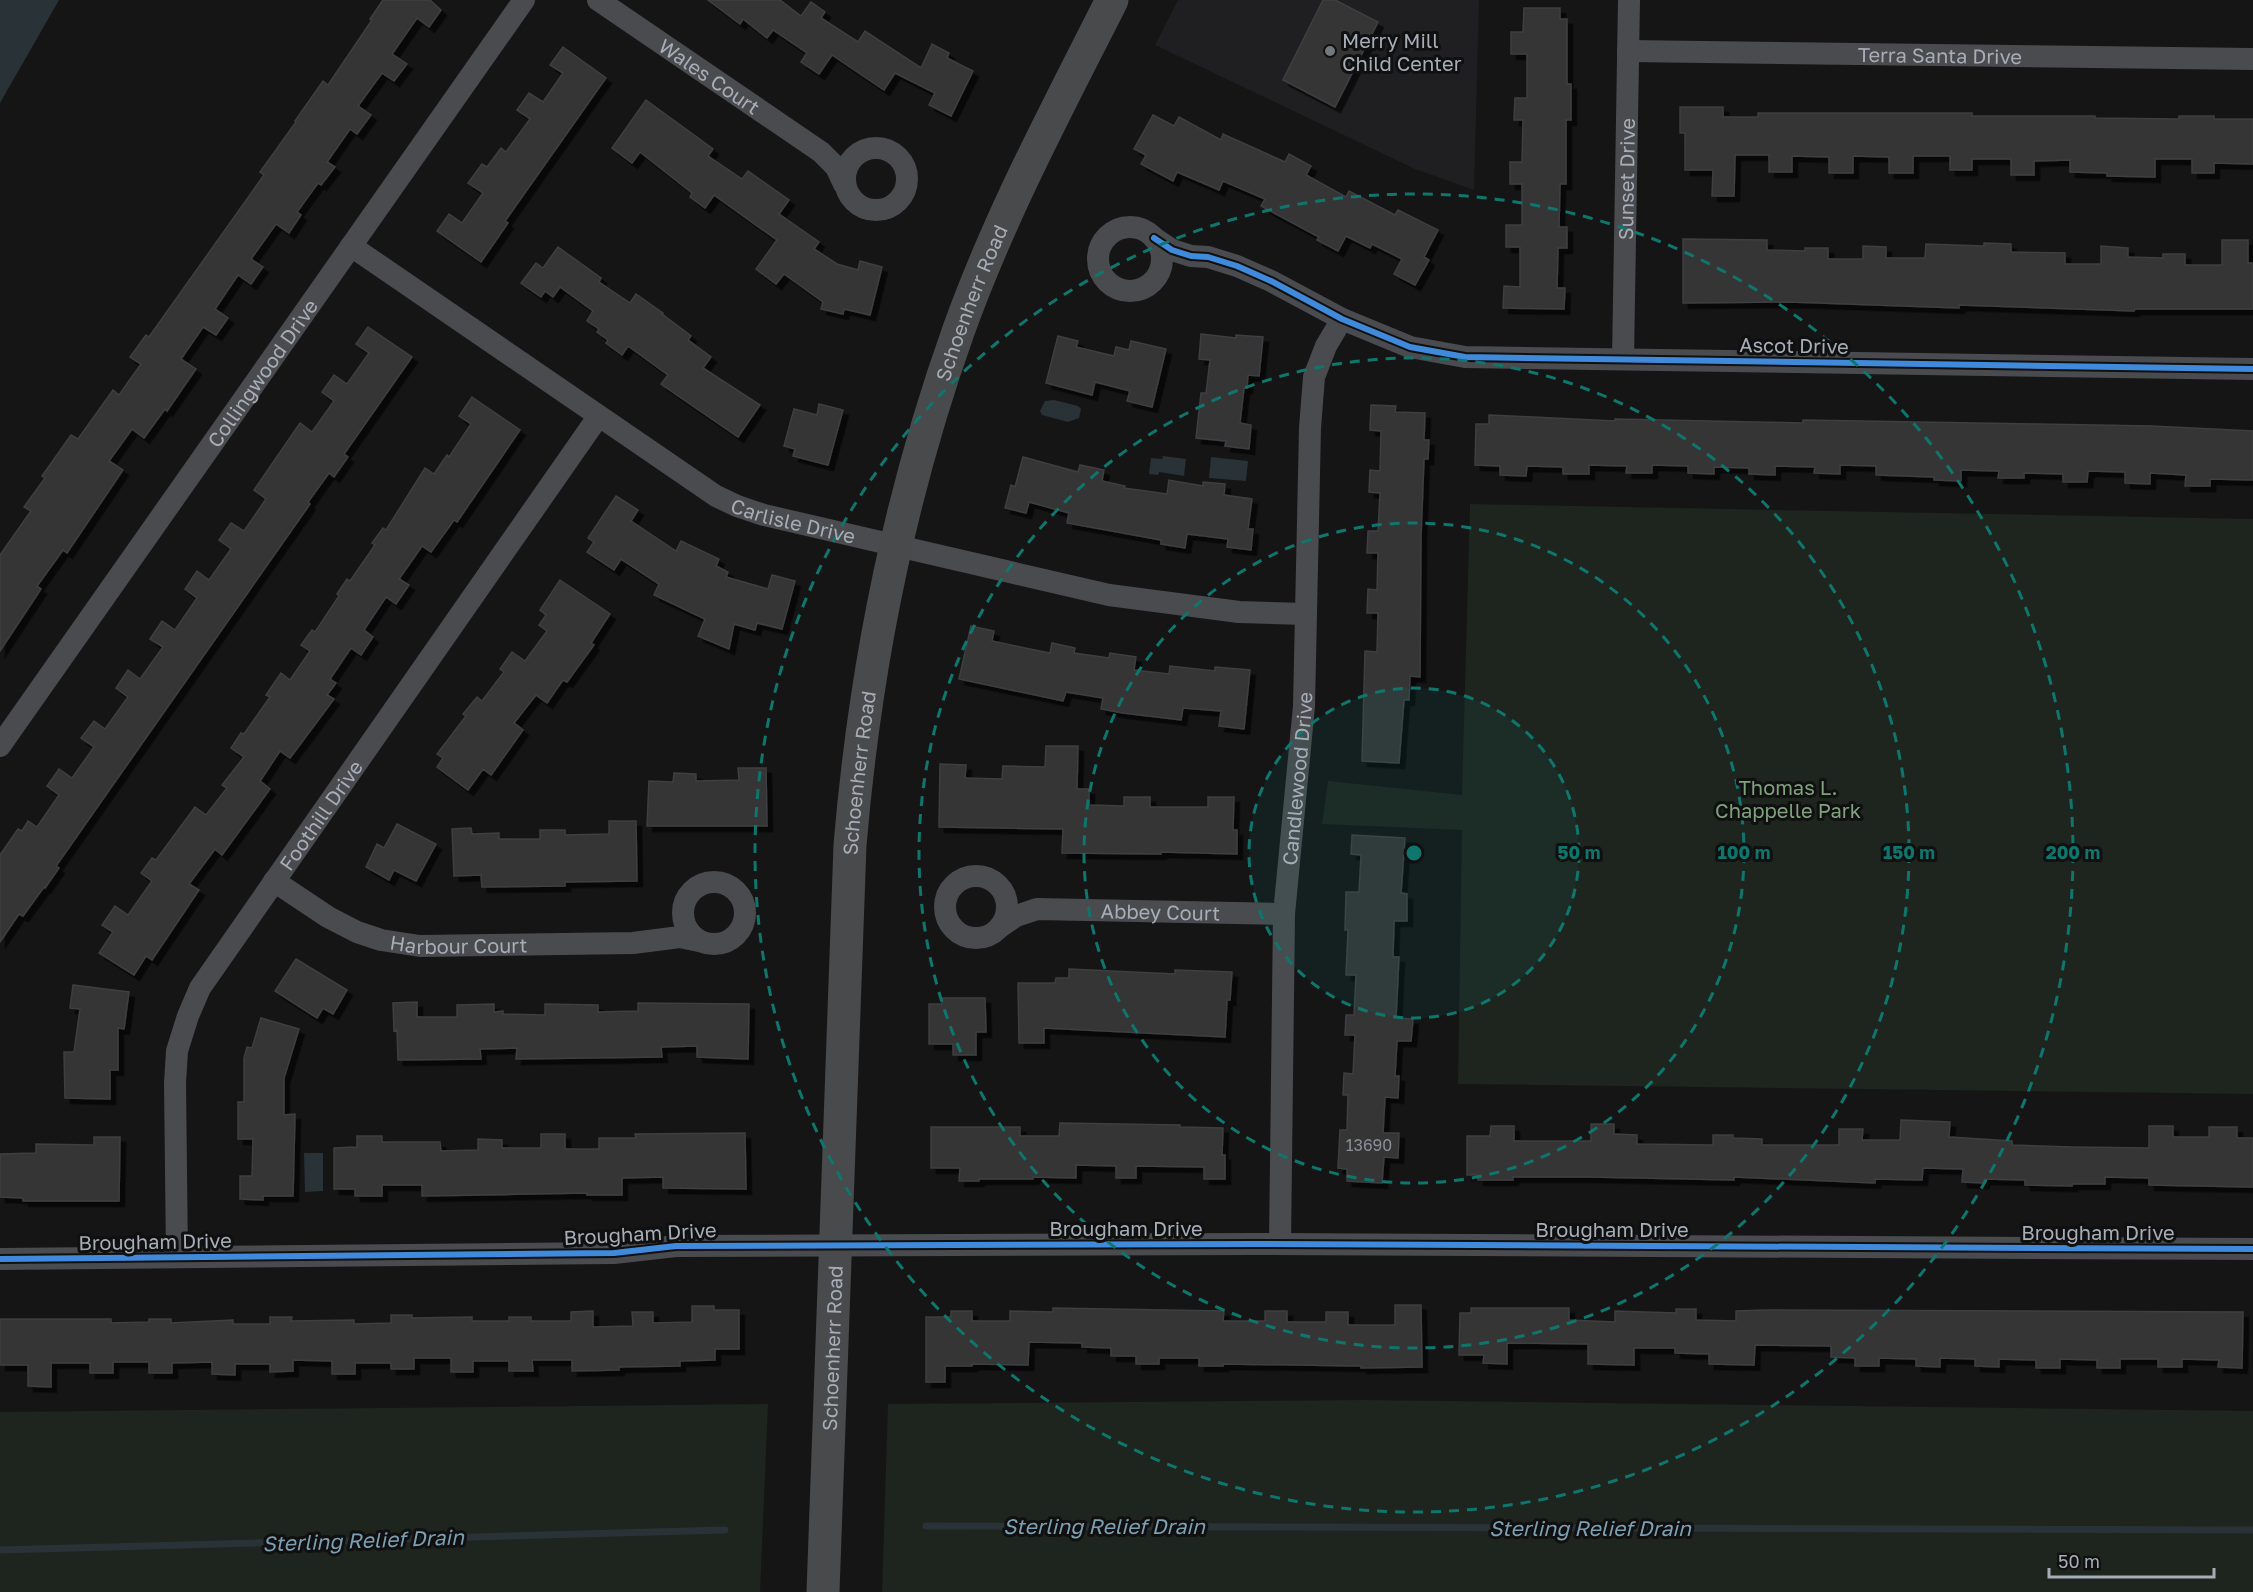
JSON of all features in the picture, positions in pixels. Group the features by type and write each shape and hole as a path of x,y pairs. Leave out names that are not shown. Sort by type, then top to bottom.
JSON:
{"main road":[{"name":"Schoenherr Road","path":"823,1592 846,934 855,783 875,642 911,483 933,405 958,331 990,250 1028,166 1112,0"}],"street":[{"name":"Collingwood Drive","path":"0,746 524,0"},
{"name":"Wales Court","path":"598,0 821,152 836,167 854,202 871,211 891,207 905,191 906,170 901,160 883,148 842,154 821,152"},
{"name":"Sunset Drive","path":"1623,359 1629,0"},
{"name":"Terra Santa Drive","path":"1628,51 2253,59"},
{"path":"844,184 844,174 848,165 862,151"},
{"path":"1161,267 1160,247 1154,238 1135,227 1114,231 1105,238 1100,248 1098,258 1104,278 1111,285 1131,291 1149,284 1161,267 1173,260 1191,256"},
{"name":"Ascot Drive","path":"1154,238 1172,250 1191,256 1208,257 1237,266 1391,340 1428,352 1465,357 2253,369"},
{"name":"Carlisle Drive","path":"351,246 598,417 716,496 737,506 764,515 1109,595 1239,612 1305,614"},
{"name":"Candlewood Drive","path":"1280,1244 1284,914 1304,706 1310,428 1314,377 1326,346 1342,318"},
{"name":"Foothill Drive","path":"177,1257 175,1083 177,1051 200,988 598,417"},
{"name":"Abbey Court","path":"1037,909 1017,901 986,877 966,877 950,888 945,898 944,909 952,928 961,935 971,938 982,938 992,934 1016,916 1037,909 1284,914"},
{"name":"Harbour Court","path":"274,881 328,917 357,933 381,940 420,946 633,943 680,937 718,944 728,942 742,928 745,907 741,897 725,884 703,883 687,897 673,924 658,939"},
{"path":"1000,927 1007,908 1002,889"},
{"path":"683,907 682,916 685,926 699,941"},
{"name":"Brougham Drive","path":"0,1258 614,1252 676,1246 835,1245 1280,1244 2253,1249"}],"shaded area":[{"path":"0,0 59,0 0,103"},
{"path":"1178,0 1479,0 1474,190 1415,169 1155,45"},
{"path":"1054,400 1078,406 1081,409 1079,418 1068,422 1042,415 1040,411 1045,401"},
{"path":"1163,456 1186,459 1184,476 1159,472 1158,475 1149,474 1151,458 1162,459"},
{"path":"1211,457 1248,461 1246,481 1209,478"},
{"path":"304,1153 323,1153 323,1191 305,1192"}],"green space":[{"name":"Thomas L. Chappelle Park","path":"1470,504 2253,519 2253,1094 1458,1084 1462,830 1322,824 1328,781 1462,795"},
{"path":"1365,1400 2253,1411 2253,1592 882,1592 888,1404"},
{"path":"768,1404 760,1592 0,1592 0,1412"}],"building":[{"path":"383,0 430,0 441,10 429,27 417,18 392,54 407,64 394,81 382,73 358,106 371,115 357,134 350,129 327,162 335,167 321,185 318,183 297,212 301,215 289,233 276,224 251,259 263,267 251,284 238,275 215,309 228,318 216,335 203,327 181,359 196,369 167,411 165,409 144,438 132,429 109,461 123,470 67,553 63,550 37,586 41,589 0,651 0,555 31,511 24,507 45,478 42,476 71,435 78,439 113,390 119,395 141,364 130,357 146,335 149,337 264,175 260,172 323,81 328,85"},
{"path":"708,0 780,0 801,16 811,2 825,12 821,18 858,42 865,31 921,68 932,44 949,53 947,58 973,71 951,116 929,105 935,93 895,73 884,90 832,55 819,74 801,62 807,53 773,30 767,38 743,19 740,24"},
{"name":"Merry Mill Child Center","path":"1323,0 1335,0 1378,22 1335,107 1283,80"},
{"path":"1524,8 1560,8 1560,19 1567,19 1567,84 1571,84 1571,120 1566,120 1566,184 1560,184 1559,227 1567,227 1567,248 1558,248 1557,288 1565,288 1564,309 1503,308 1504,286 1520,287 1520,247 1506,247 1506,225 1522,225 1522,184 1510,184 1510,162 1522,162 1523,120 1514,120 1515,98 1527,98 1527,54 1511,54 1511,32 1523,32"},
{"path":"563,47 606,78 505,221 508,223 481,262 437,231 449,214 462,223 483,193 468,183 482,164 487,167 501,148 506,152 530,119 517,110 529,93 543,102 563,73 550,65"},
{"path":"646,100 713,149 708,156 742,179 748,171 789,200 779,214 819,242 814,249 837,264 858,270 860,261 882,267 870,315 844,309 843,314 821,309 823,302 784,274 776,284 756,269 777,240 714,195 705,208 690,197 692,193 640,152 632,163 612,148"},
{"path":"1680,107 1723,107 1723,117 1758,117 1758,113 1972,113 1972,116 2179,119 2179,116 2214,116 2214,119 2253,119 2253,164 2214,163 2214,173 2192,173 2192,159 2155,159 2155,177 2107,176 2107,173 2070,172 2070,160 2034,161 2034,175 2011,175 2011,159 1972,159 1972,170 1950,170 1950,156 1913,156 1913,173 1889,173 1889,157 1853,156 1853,173 1829,173 1829,157 1792,156 1792,172 1769,172 1769,155 1735,155 1734,196 1712,196 1713,170 1685,170 1685,133 1680,133"},
{"path":"1153,115 1174,126 1179,117 1221,140 1223,134 1285,162 1289,154 1311,166 1306,175 1346,197 1349,191 1395,215 1398,210 1438,230 1424,257 1429,260 1415,285 1394,274 1402,259 1372,244 1370,248 1346,236 1338,251 1317,240 1319,237 1261,206 1265,199 1223,181 1219,190 1177,172 1173,181 1141,164 1146,155 1134,149"},
{"path":"1683,239 1767,240 1767,250 1805,251 1805,248 1828,248 1828,259 1863,259 1863,246 1886,247 1886,258 1925,258 1926,244 1984,246 1984,243 2011,244 2011,252 2065,253 2065,264 2101,264 2101,246 2128,248 2128,257 2163,258 2163,254 2185,254 2185,265 2222,265 2222,240 2248,240 2248,263 2253,263 2253,309 2135,309 2134,311 1790,302 1683,303"},
{"path":"558,247 601,278 599,282 630,303 636,294 663,313 691,336 688,340 711,357 703,368 760,405 738,437 661,384 668,375 628,346 622,355 606,343 608,340 597,332 599,329 587,321 593,311 560,287 553,297 545,291 541,297 521,283 536,263 543,268"},
{"path":"368,327 412,357 344,454 348,457 334,477 329,473 308,502 310,504 56,866 59,868 45,888 23,916 19,914 0,942 0,855 18,829 22,831 28,821 37,827 59,795 47,786 59,769 72,778 94,747 81,738 94,721 105,729 128,697 116,688 128,670 140,679 163,647 150,639 162,621 175,630 197,598 185,589 197,571 209,580 231,549 219,540 231,523 244,531 266,499 254,490 300,423 312,432 334,401 322,392 334,375 347,384 369,353 356,344"},
{"path":"1201,334 1236,338 1236,335 1263,337 1259,376 1248,375 1247,388 1244,388 1240,423 1251,425 1249,449 1225,446 1226,441 1196,438 1201,393 1206,393 1210,360 1199,359"},
{"path":"1058,336 1078,341 1076,347 1114,356 1116,347 1129,350 1131,341 1166,349 1152,407 1127,401 1130,391 1095,382 1092,395 1046,383"},
{"path":"472,397 520,430 457,522 454,520 431,552 422,546 399,579 409,585 396,604 386,597 364,630 373,637 361,655 351,648 330,679 336,683 327,695 334,699 290,758 280,751 260,781 270,789 222,855 215,849 189,884 199,890 152,960 146,956 134,975 99,953 113,932 102,925 115,906 128,915 152,881 141,873 152,858 156,860 195,807 206,815 227,788 222,785 244,757 231,748 241,733 244,734 270,697 266,695 281,673 290,680 310,651 301,645 312,630 315,632 339,596 337,594 347,579 350,581 375,545 372,543 383,528 386,530 425,468 434,474 447,455 449,457 471,424 459,416"},
{"path":"819,404 843,410 828,465 793,456 795,449 784,446 794,409 817,415"},
{"path":"1371,405 1396,406 1395,412 1425,413 1424,440 1429,440 1428,459 1424,459 1421,536 1420,677 1410,676 1409,700 1404,700 1399,763 1362,761 1365,651 1377,652 1378,613 1367,613 1368,589 1377,590 1378,553 1367,553 1368,531 1378,531 1380,493 1369,492 1370,470 1380,471 1381,431 1370,430"},
{"path":"1489,415 1615,421 1615,419 1803,423 1803,420 2151,426 2253,431 2253,480 2210,479 2210,486 2185,486 2186,475 2150,473 2150,484 2125,483 2125,472 2088,471 2087,482 2063,482 2063,474 2024,473 2024,478 1998,478 1999,471 1961,470 1961,481 1934,480 1934,477 1876,475 1876,466 1840,465 1840,474 1814,473 1815,467 1775,466 1775,475 1749,474 1749,468 1714,467 1714,474 1688,473 1688,466 1652,465 1652,473 1626,473 1627,466 1589,465 1589,474 1563,474 1563,467 1527,466 1526,476 1500,475 1500,466 1475,465 1476,424 1489,424"},
{"path":"1023,457 1078,472 1080,465 1104,470 1102,481 1125,486 1124,488 1167,494 1169,480 1203,486 1203,482 1225,484 1224,495 1252,499 1248,529 1253,529 1251,550 1227,547 1228,539 1187,534 1185,548 1161,544 1161,540 1067,523 1069,513 1029,502 1026,513 1005,508 1011,485 1015,487"},
{"path":"616,496 638,510 631,521 676,551 681,541 719,559 716,566 728,572 726,577 768,589 772,575 795,581 782,629 757,623 755,630 734,624 729,649 698,636 705,619 654,595 659,584 621,559 614,570 587,552 594,542 588,538"},
{"path":"560,580 610,614 591,643 594,645 567,682 563,680 547,703 536,695 514,723 523,730 491,775 483,769 468,790 437,767 443,758 437,754 466,716 463,714 477,697 482,701 504,672 500,669 512,652 525,661 547,631 539,625 546,615 540,610"},
{"path":"971,626 994,631 992,641 1050,653 1052,643 1075,648 1074,653 1109,658 1110,653 1136,657 1134,670 1169,674 1170,666 1215,671 1215,667 1250,670 1244,729 1219,726 1221,711 1183,708 1181,720 1123,713 1101,709 1103,698 1066,692 1063,701 959,679"},
{"path":"1046,746 1078,746 1077,789 1089,789 1089,805 1124,806 1124,797 1150,797 1150,807 1208,807 1208,797 1234,797 1233,830 1237,830 1237,854 1062,853 1063,829 939,827 940,764 966,765 965,778 1002,779 1003,766 1045,767"},
{"path":"738,768 766,768 767,826 647,826 649,781 673,782 674,773 696,774 696,781 739,780"},
{"path":"609,821 636,821 637,881 565,882 565,886 482,887 481,875 454,876 452,829 471,828 472,834 499,833 499,839 540,839 540,830 565,830 565,835 609,834"},
{"path":"397,824 436,844 416,881 394,870 389,880 366,867 377,844 384,848"},
{"path":"1352,835 1405,838 1401,893 1407,894 1407,921 1394,921 1393,957 1399,957 1396,1018 1413,1019 1411,1041 1397,1041 1395,1076 1399,1076 1398,1098 1385,1097 1383,1133 1399,1133 1398,1158 1384,1157 1382,1183 1347,1181 1347,1169 1338,1168 1340,1130 1347,1130 1348,1095 1343,1095 1344,1073 1353,1074 1355,1035 1345,1035 1346,1015 1354,1015 1356,975 1346,975 1348,930 1345,930 1346,892 1359,892 1361,855 1351,854"},
{"path":"296,959 347,990 333,1014 323,1008 317,1018 275,991"},
{"path":"1069,969 1175,974 1175,970 1232,972 1230,1000 1227,1000 1225,1037 1044,1028 1044,1043 1019,1043 1018,983 1055,983 1056,978 1069,978"},
{"path":"73,985 129,992 124,1029 118,1028 118,1070 110,1070 110,1099 65,1098 64,1052 74,1052 80,1009 70,1008"},
{"path":"942,998 985,998 986,1032 976,1032 976,1055 953,1055 953,1044 929,1044 929,1004 942,1004"},
{"path":"417,1002 417,1017 457,1017 457,1005 494,1004 494,1012 503,1011 503,1014 545,1015 545,1004 598,1005 598,1012 638,1011 638,1003 749,1004 748,1059 697,1057 697,1046 661,1047 662,1057 516,1059 517,1048 480,1049 481,1059 398,1060 393,1003"},
{"path":"261,1018 299,1029 284,1078 284,1115 295,1114 293,1196 263,1196 263,1200 240,1199 240,1176 252,1176 253,1139 238,1139 238,1102 244,1102 244,1058 247,1047 252,1048"},
{"path":"1901,1120 1950,1122 1949,1137 2012,1141 2012,1145 2072,1147 2149,1148 2149,1126 2173,1126 2173,1137 2209,1137 2209,1127 2237,1127 2237,1138 2253,1138 2253,1187 2149,1185 2149,1178 2105,1177 2105,1184 2072,1184 2072,1186 2025,1185 2025,1180 1984,1179 1984,1183 1962,1182 1963,1169 1923,1168 1922,1180 1875,1179 1875,1183 1734,1177 1734,1180 1513,1177 1513,1180 1478,1180 1478,1175 1467,1175 1467,1136 1490,1136 1491,1126 1514,1126 1514,1141 1591,1141 1591,1124 1614,1124 1614,1134 1637,1135 1637,1144 1713,1145 1713,1135 1733,1135 1733,1138 1762,1139 1762,1145 1839,1145 1839,1129 1863,1129 1862,1140 1900,1140"},
{"path":"1060,1123 1223,1128 1222,1155 1225,1155 1225,1179 1204,1179 1204,1167 1136,1166 1136,1178 1116,1178 1116,1166 1076,1165 1076,1178 1033,1177 1033,1179 959,1181 960,1168 931,1168 931,1127 1020,1127 1020,1136 1059,1136"},
{"path":"745,1133 746,1189 663,1188 663,1177 622,1178 622,1195 587,1195 587,1193 422,1196 422,1185 382,1185 382,1196 355,1196 355,1189 334,1189 334,1148 357,1147 357,1136 382,1136 382,1142 440,1142 441,1151 478,1150 478,1139 502,1140 502,1148 541,1148 541,1134 565,1134 565,1149 599,1149 599,1138 636,1138 635,1134"},
{"path":"94,1137 120,1137 119,1201 23,1201 23,1198 0,1197 0,1154 36,1153 36,1144 94,1145"},
{"path":"1395,1305 1421,1305 1422,1367 1361,1368 1361,1366 1223,1364 1223,1366 1199,1366 1199,1358 1159,1358 1159,1364 1136,1364 1136,1356 1111,1356 1111,1348 1082,1347 1082,1343 1029,1342 1028,1365 945,1366 945,1382 926,1382 926,1317 951,1317 951,1311 972,1311 972,1321 1010,1321 1010,1311 1053,1312 1053,1308 1224,1311 1223,1321 1265,1321 1265,1311 1287,1311 1287,1322 1326,1322 1326,1312 1348,1312 1348,1325 1395,1325"},
{"path":"692,1306 714,1306 714,1310 739,1310 739,1349 715,1349 715,1360 680,1361 680,1366 619,1367 619,1370 572,1371 572,1360 532,1360 533,1371 509,1371 509,1361 473,1361 473,1372 451,1372 451,1358 414,1358 414,1369 391,1369 391,1363 355,1363 355,1374 332,1374 332,1361 293,1360 293,1371 270,1372 270,1364 235,1364 235,1375 212,1374 212,1362 172,1363 172,1373 149,1373 149,1362 113,1362 113,1373 90,1373 90,1363 51,1363 51,1387 28,1386 28,1365 0,1365 0,1319 111,1319 111,1323 149,1322 149,1319 171,1319 171,1323 233,1320 233,1324 270,1324 270,1317 292,1317 291,1321 354,1320 354,1324 391,1323 391,1315 412,1315 412,1318 472,1317 472,1321 509,1321 509,1317 531,1317 531,1321 571,1321 571,1312 593,1311 593,1327 633,1326 632,1312 653,1312 653,1323 692,1322"},
{"path":"1471,1308 1569,1308 1569,1320 1615,1322 1615,1311 1676,1313 1676,1309 1696,1309 1696,1320 1736,1321 1736,1311 1766,1310 2243,1312 2242,1368 2218,1367 2219,1360 2182,1359 2182,1367 2158,1367 2158,1359 2120,1359 2120,1368 2097,1368 2097,1360 2060,1359 2060,1368 2036,1368 2036,1360 1999,1359 1999,1367 1975,1366 1975,1359 1940,1358 1940,1367 1916,1366 1916,1359 1879,1358 1879,1366 1855,1366 1855,1358 1831,1357 1831,1346 1755,1345 1754,1365 1709,1364 1709,1354 1675,1353 1675,1348 1634,1348 1634,1365 1588,1364 1588,1344 1507,1343 1507,1364 1483,1363 1484,1355 1459,1355 1460,1313 1471,1313"}],"waterway":[{"name":"Sterling Relief Drain","path":"926,1526 2253,1530"},
{"name":"Sterling Relief Drain","path":"0,1550 725,1530"}],"cycle path":[{"path":"1154,238 1172,250 1191,256 1208,257 1237,266 1271,281 1342,319 1410,347 1465,357 2253,369"},
{"path":"0,1259 614,1253 676,1246 1254,1244 2253,1249"}],"place":[{"name":"Merry Mill Child Center","path":"1330,51"}]}
